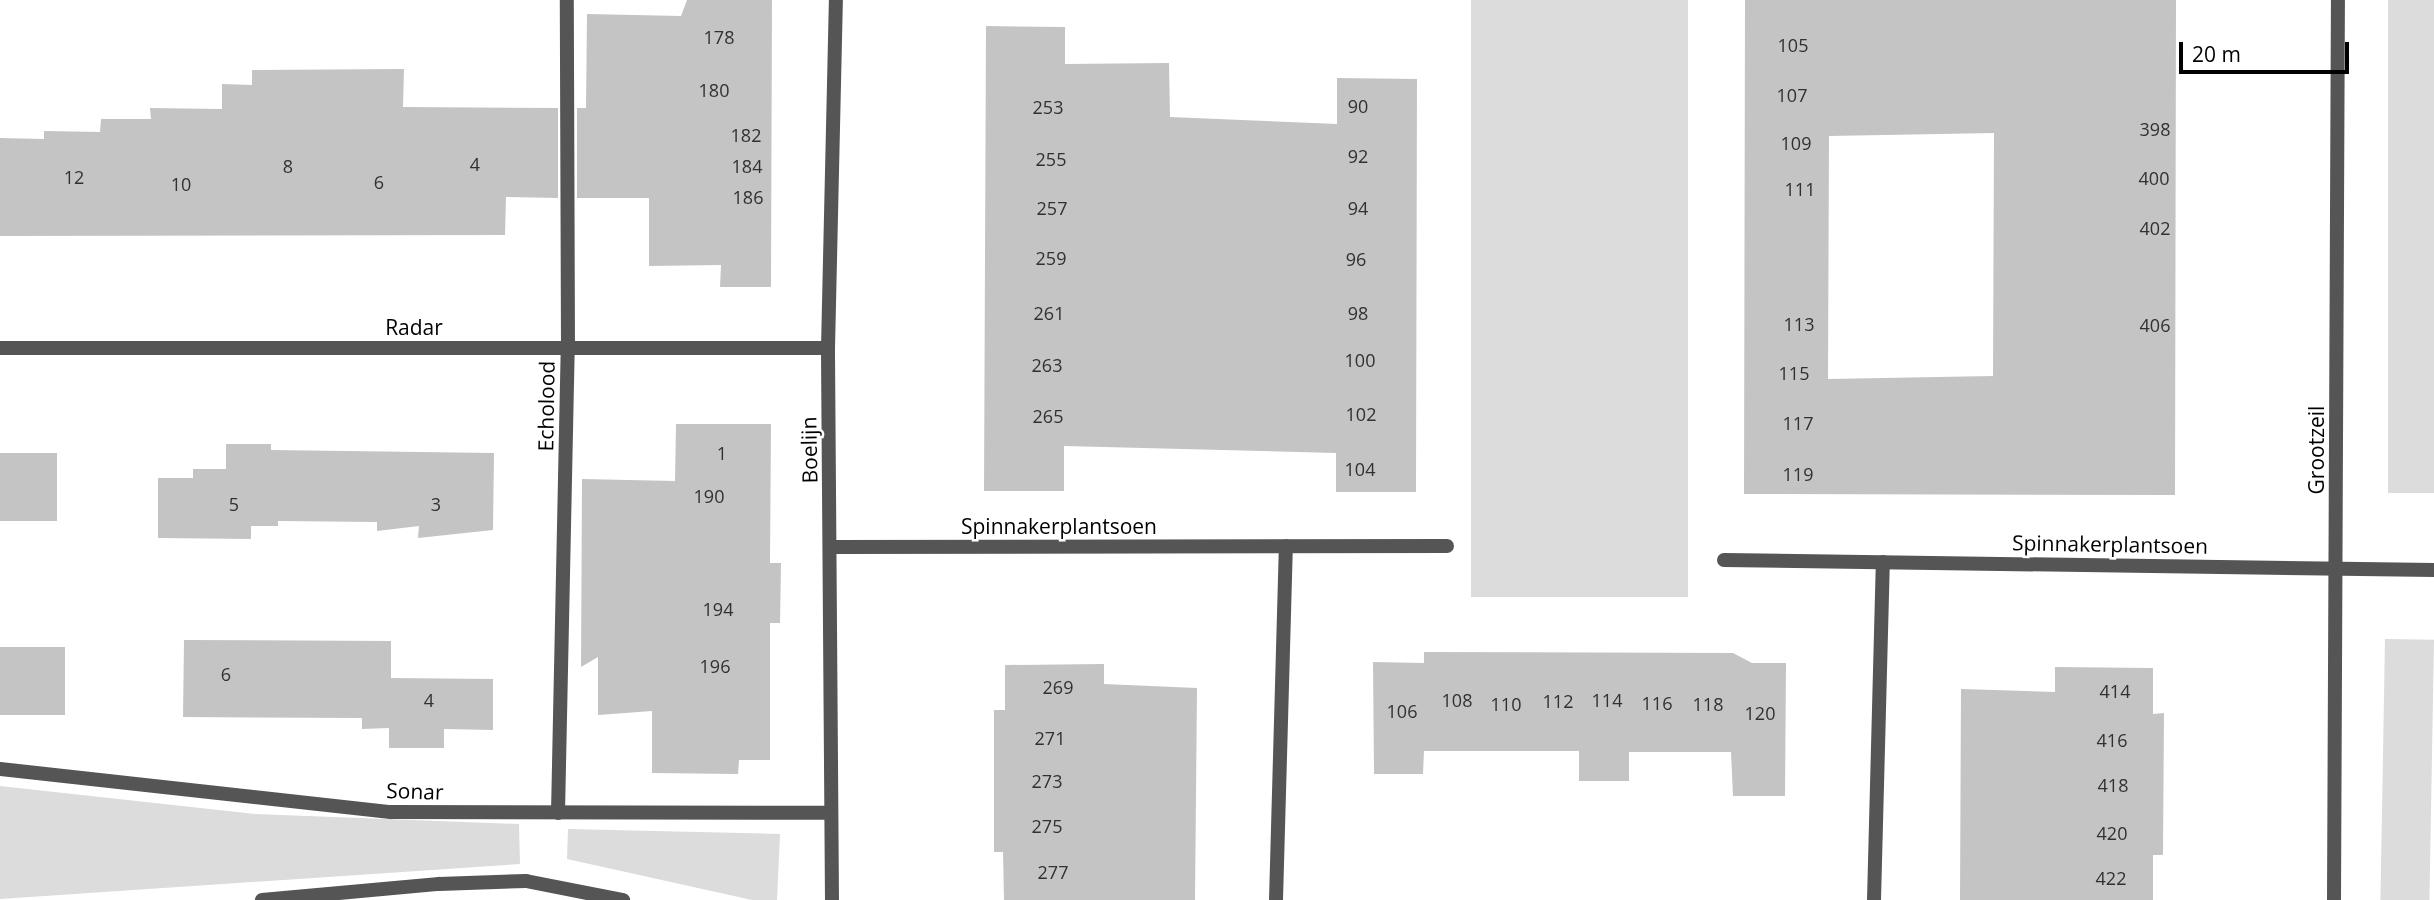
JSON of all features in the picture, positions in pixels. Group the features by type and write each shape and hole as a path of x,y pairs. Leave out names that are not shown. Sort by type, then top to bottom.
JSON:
{"street":[{"name":"Echolood","path":"558,813 568,348 567,0"},
{"name":"Boelijn","path":"832,900 832,547 828,348 836,0"},
{"name":"Grootzeil","path":"2334,900 2338,0"},
{"name":"Radar","path":"0,348 828,348"},
{"path":"1276,900 1286,546"},
{"name":"Spinnakerplantsoen","path":"832,547 1447,546"},
{"name":"Spinnakerplantsoen","path":"1724,560 2434,570"},
{"path":"1874,900 1883,562"},
{"name":"Sonar","path":"0,769 391,812 831,813"},
{"path":"262,900 439,884 526,881 561,894 623,900"}],"shaded area":[{"path":"1471,0 1688,0 1688,597 1471,597"},
{"path":"2388,0 2434,0 2434,493 2388,493"},
{"path":"2385,639 2434,640 2429,900 2380,900"},
{"path":"0,786 255,814 519,824 520,864 0,899"},
{"path":"568,829 780,834 777,900 752,900 567,859"}],"building":[{"path":"687,0 772,0 771,287 720,287 721,265 649,266 649,198 577,198 577,108 586,108 587,14 681,16"},
{"path":"1745,0 2176,0 2175,495 1744,494","holes":["1994,133 1993,376 1828,379 1829,136"]},
{"path":"986,26 1065,27 1065,64 1169,63 1170,117 1337,124 1337,78 1417,79 1416,492 1336,492 1336,453 1064,446 1064,491 984,491"},
{"path":"404,69 403,107 558,108 558,198 506,197 505,235 0,236 0,138 44,139 44,131 100,132 101,119 151,119 150,108 222,109 222,84 252,85 252,70"},
{"path":"676,424 771,424 770,563 781,563 780,623 770,623 770,760 739,760 738,774 652,773 652,711 598,715 598,657 581,667 582,479 675,481"},
{"path":"226,444 271,444 271,450 494,453 493,530 418,538 419,526 377,531 377,522 278,521 278,526 251,526 251,539 158,538 158,478 193,478 193,469 226,469"},
{"path":"0,453 57,453 57,521 0,521"},
{"path":"184,640 391,641 391,678 493,679 493,730 444,729 444,748 389,748 389,728 362,729 362,718 183,717"},
{"path":"0,647 65,647 65,715 0,715"},
{"path":"1424,652 1733,653 1752,663 1786,663 1785,796 1733,796 1731,752 1629,752 1629,781 1579,781 1579,751 1424,751 1423,774 1374,774 1373,662 1424,663"},
{"path":"1104,664 1104,684 1197,688 1195,900 1004,900 1003,852 994,852 994,710 1005,710 1005,665"},
{"path":"2055,667 2153,668 2153,714 2164,713 2163,855 2153,855 2153,900 1960,900 1961,689 2055,692"}]}
